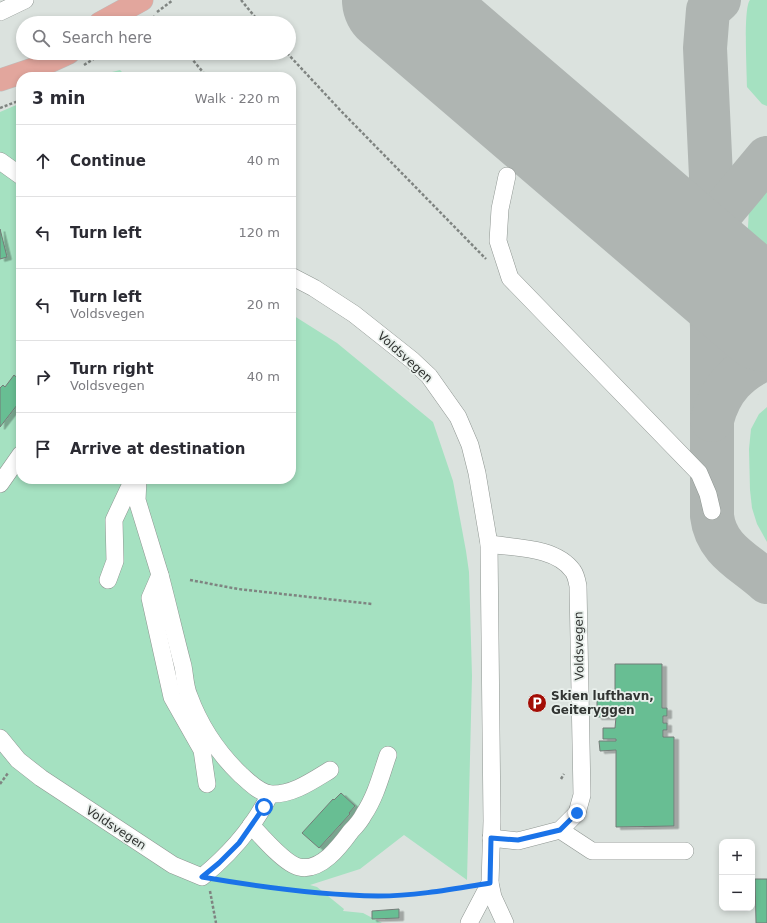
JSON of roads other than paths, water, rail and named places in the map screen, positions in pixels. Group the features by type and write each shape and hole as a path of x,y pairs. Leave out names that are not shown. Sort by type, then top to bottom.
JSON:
{"main road":[{"path":"119,16 148,5"},
{"path":"130,16 148,5"},
{"path":"0,65 16,60"},
{"path":"24,72 53,60"},
{"path":"0,80 16,75"}],"street":[{"path":"0,12 25,0"},
{"path":"1,161 16,172"},
{"path":"507,176 500,209 498,242 510,278 687,459 699,473 708,494 712,511"},
{"name":"Voldsvegen","path":"296,279 314,288 354,314 382,335 429,376 458,417 470,445 477,472 489,544 491,838 490,883 469,923"},
{"path":"2,477 16,460"},
{"path":"108,580 115,561 114,520 129,488 133,484"},
{"path":"138,484 137,500 160,575 185,673 188,696 217,750 232,767 257,789 270,794 285,793 307,784 330,770"},
{"name":"Voldsvegen","path":"489,544 529,549 554,555 566,563 574,572 578,586 582,795 577,813 560,830"},
{"path":"160,575 150,598 153,614 172,697 202,750 207,784"},
{"name":"Voldsvegen","path":"0,738 18,760 41,778 173,865 202,877 239,843 251,825"},
{"path":"270,794 264,807 251,825 290,863 298,867 307,868 325,860 336,851 364,814 377,788 388,755"},
{"path":"491,838 518,840 560,830 592,851 685,851"},
{"path":"490,883 493,897 505,923"}],"place":[{"name":"Skien lufthavn, Geiteryggen","path":"537,703"}]}
